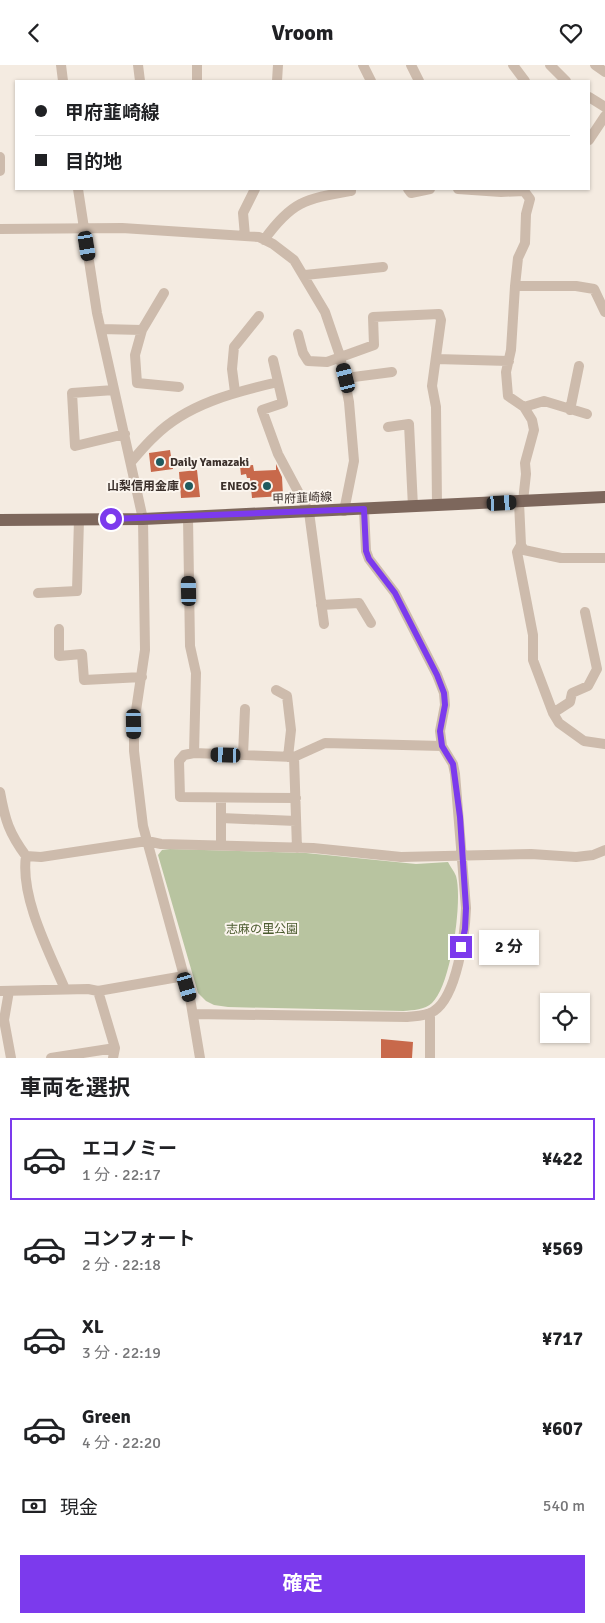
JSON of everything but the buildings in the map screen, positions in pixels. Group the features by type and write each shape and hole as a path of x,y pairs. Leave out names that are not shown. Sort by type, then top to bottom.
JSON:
{"main road":[{"name":"甲府韮崎線","path":"0,520 144,519 344,511 605,497"}],"street":[{"path":"61,65 63,80"},
{"path":"138,65 140,80"},
{"path":"197,65 197,80"},
{"path":"277,80 278,65"},
{"path":"363,65 370,80"},
{"path":"513,65 525,80"},
{"path":"550,65 565,80"},
{"path":"595,65 605,72"},
{"path":"415,66 419,80"},
{"path":"590,98 605,107"},
{"path":"590,134 605,116"},
{"path":"0,157 0,171"},
{"path":"78,190 100,329 144,519 145,650 134,724 134,751 146,841 184,975 200,1058"},
{"path":"245,236 243,213 254,190"},
{"path":"264,240 281,216 301,202 313,197 351,190"},
{"path":"409,190 411,193 425,190"},
{"path":"488,190 524,191 530,199 526,214 525,243 518,258 509,361 506,372 508,397 524,407 532,419 534,430 525,463 526,474 521,502 521,545 524,550 546,556 605,558"},
{"path":"0,229 122,227 245,236 264,240 294,260 305,275 325,312 346,378 354,461 344,511"},
{"path":"305,275 383,267"},
{"path":"515,286 576,286 594,289 605,312"},
{"path":"164,293 142,330 135,355 136,383 179,387"},
{"path":"298,334 303,353 308,361 327,362 374,345 373,317 440,314 441,320 432,386 436,407 437,506"},
{"path":"235,392 232,369 234,347 259,316"},
{"path":"100,329 142,330"},
{"path":"436,359 509,361"},
{"path":"273,360 283,403 262,410 278,454 309,512 324,624"},
{"path":"570,410 579,366"},
{"path":"346,378 392,372"},
{"path":"131,462 156,435 197,408 235,392 278,382"},
{"path":"114,390 72,393 75,446 125,434"},
{"path":"524,407 544,401 587,414"},
{"path":"388,427 409,424 413,507"},
{"path":"193,1014 407,1017 430,1013 442,1003 449,993 465,929 462,855 453,764 442,746 440,731 445,705 444,693 437,675 395,593 369,559 366,551 364,509"},
{"path":"188,517 190,646 196,673 194,753"},
{"path":"38,593 78,591 79,519"},
{"path":"521,545 517,551 532,635 533,660 553,713 559,723 584,741 605,744"},
{"path":"321,605 359,603 371,623"},
{"path":"553,713 570,702 572,693 588,686 597,669 585,612"},
{"path":"59,629 60,656 82,654 84,680 142,677"},
{"path":"276,690 287,696 296,798 297,848"},
{"path":"243,755 245,709"},
{"path":"296,798 180,797 179,761 184,755 194,753 291,757 325,743 442,746"},
{"path":"0,793 2,822 26,856 26,874 32,904 43,939 66,989"},
{"path":"221,797 221,845"},
{"path":"221,818 296,821"},
{"path":"26,856 41,857 146,841 161,844 297,848 402,857 462,855 576,857 593,855 605,850"},
{"path":"11,1058 4,1020 5,991 66,989 98,991 184,975"},
{"path":"51,1058 114,1053 98,991"},
{"path":"430,1013 430,1058"}],"green space":[{"name":"志麻の里公園","path":"162,850 306,853 416,864 448,862 456,876 458,904 450,962 439,994 426,1007 403,1011 228,1007 214,1005 206,1001 198,993 158,855"}],"place":[{"name":"Daily Yamazaki","path":"160,462"},
{"name":"山梨信用金庫","path":"189,486"},
{"name":"ENEOS","path":"267,486"}],"route":[{"path":"111,519 364,509 366,551 369,559 374,569 395,593 437,675 444,693 445,705 440,731 442,746 453,764 460,817 466,908 465,929 461,947"}]}
